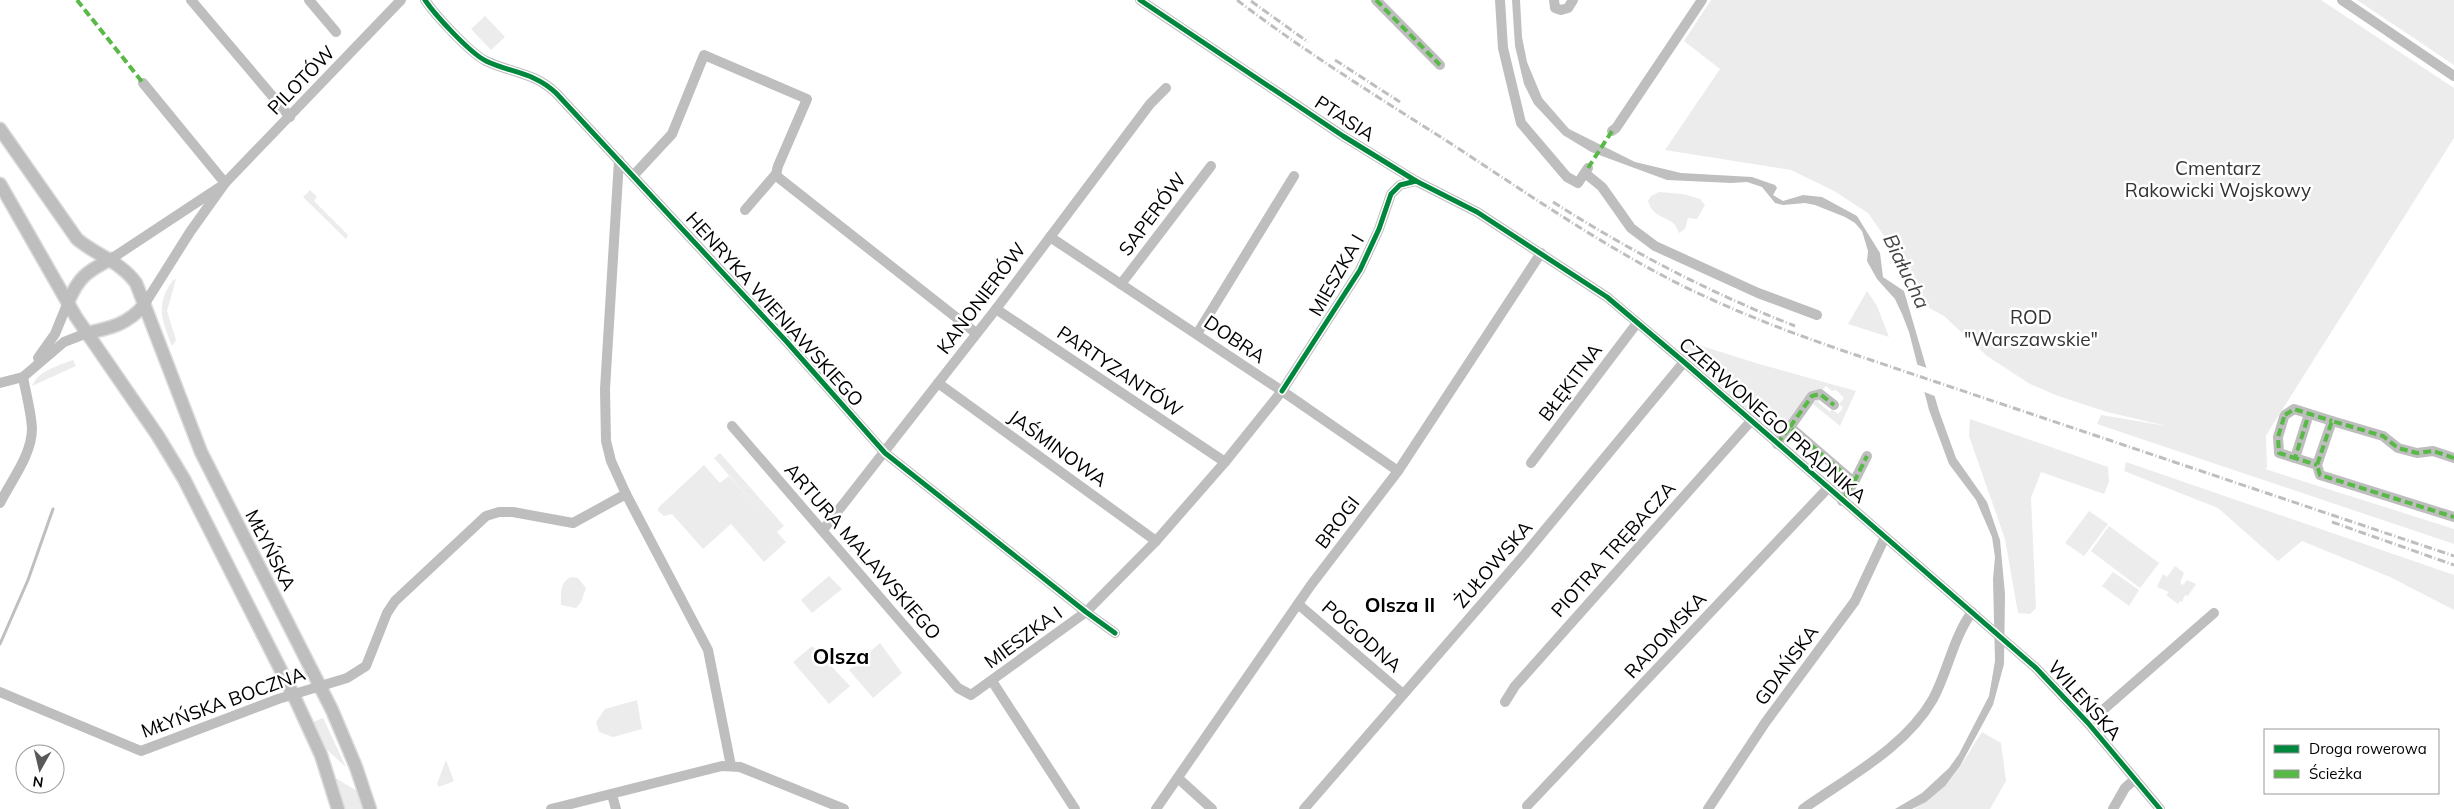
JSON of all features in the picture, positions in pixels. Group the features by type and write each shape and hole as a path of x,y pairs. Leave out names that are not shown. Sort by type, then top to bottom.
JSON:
{"main road":[{"path":"0,129 77,239 111,259 132,277 144,305 135,316 121,325 87,333"},
{"path":"0,184 87,333 184,479 293,694 321,755 338,809"},
{"path":"68,302 76,283 83,275 111,259"},
{"name":"MŁYŃSKA","path":"144,305 201,452 320,686 351,754 370,809"}],"street":[{"path":"192,0 290,117"},
{"path":"309,0 336,32"},
{"name":"PILOTÓW","path":"144,305 190,232 225,184 401,0"},
{"name":"HENRYKA WIENIAWSKIEGO","path":"425,0 466,44 484,60 520,71 547,84 786,341 885,453 1115,633"},
{"name":"PTASIA","path":"1140,0 1343,136 1416,181 1478,212 1541,253"},
{"path":"1376,0 1440,65"},
{"path":"1500,0 1503,48 1521,123 1567,177 1578,183 1586,170 1602,187 1631,228 1655,246 1758,293 1817,315"},
{"path":"1554,0 1555,8 1561,10 1568,8 1573,0"},
{"path":"1612,131 1616,128 1702,0"},
{"path":"2342,0 2454,76"},
{"path":"633,176 672,134 704,55 807,99 781,157 776,174 746,210"},
{"path":"143,83 225,184"},
{"name":"KANONIERÓW","path":"824,530 996,309 1150,104 1166,88"},
{"path":"619,160 604,389 604,426 611,461 626,494 708,650 732,766"},
{"name":"SAPERÓW","path":"1121,284 1211,166"},
{"path":"776,174 782,182 976,333"},
{"path":"1197,334 1294,176"},
{"name":"MIESZKA I","path":"971,695 1086,612 1156,541 1225,462 1282,391 1360,270 1379,229 1391,194 1400,185 1416,181"},
{"name":"PILOTÓW","path":"111,259 225,184"},
{"name":"DOBRA","path":"1050,237 1282,391 1398,471"},
{"name":"CZERWONEGO PRĄDNIKA","path":"1541,253 1596,290 1684,362 1842,501 1976,615"},
{"name":"BROGI","path":"1156,809 1179,779 1298,604 1398,471 1541,253"},
{"path":"0,503 22,465 31,438 32,427 23,377 50,342 68,302"},
{"name":"PARTYZANTÓW","path":"996,309 1225,462"},
{"name":"BŁĘKITNA","path":"1531,463 1637,323"},
{"path":"0,383 23,377 64,342 87,333"},
{"name":"ŻUŁOWSKA","path":"1304,809 1526,554 1684,362"},
{"name":"JAŚMINOWA","path":"938,383 1156,541"},
{"path":"1777,444 1812,396 1820,394 1834,405"},
{"path":"2318,465 2279,453 2278,436 2285,416 2294,409 2383,436 2398,448 2417,453 2432,451 2454,458"},
{"path":"2295,458 2307,420"},
{"name":"PIOTRA TRĘBACZA","path":"1505,702 1515,686 1751,421"},
{"path":"2332,421 2318,465 2320,475 2453,513"},
{"name":"ARTURA MALAWSKIEGO","path":"732,426 824,530 958,688 971,695"},
{"path":"1790,427 1854,482"},
{"path":"1842,501 1867,456"},
{"name":"RADOMSKA","path":"1527,806 1828,488"},
{"name":"MŁYŃSKA BOCZNA","path":"0,692 141,752 293,694 347,678 366,666 387,613 395,601 486,516 499,512 513,512 573,522 626,494"},
{"name":"GDAŃSKA","path":"1710,808 1765,723 1855,601 1885,537"},
{"name":"POGODNA","path":"1298,604 1403,694"},
{"name":"WILEŃSKA","path":"2088,723 2214,613"},
{"path":"1803,809 1896,743 1920,718 1934,697 1962,628 1976,615"},
{"name":"WILEŃSKA","path":"1976,615 2043,674 2088,723 2160,809"},
{"path":"992,681 1075,809"},
{"path":"551,809 706,770 732,766 740,767 844,809"},
{"path":"1179,779 1212,809"},
{"path":"2113,809 2125,788 2135,779"},
{"path":"612,795 616,809"}],"green space":[{"name":"Cmentarz Rakowicki Wojskowy","path":"1711,0 2321,0 2454,88 2454,138 2266,436 2267,467 2265,469 2454,529 2454,544 2097,424 2101,415 2167,426 2107,412 2058,396 2030,384 1987,356 1944,316 1924,305 1903,263 1868,213 1834,191 1791,170 1665,150 1720,69 1684,41"},
{"path":"2357,0 2454,0 2454,65"},
{"path":"485,16 505,37 491,50 471,29"},
{"path":"310,190 317,197 314,201 348,235 346,239 303,197"},
{"path":"1659,192 1683,194 1700,199 1705,205 1697,219 1688,218 1685,229 1679,233 1673,223 1652,210 1650,206 1648,201 1651,196"},
{"path":"176,279 167,311 176,340 172,346 163,320 162,305 167,289 173,280"},
{"path":"1867,291 1877,306 1889,337 1848,324"},
{"path":"1686,341 1856,391 1840,426 1813,404 1817,399 1820,399 1818,402 1830,412 1832,409 1838,414 1843,408 1839,404 1844,398 1836,390 1832,391 1826,386 1822,390 1813,391 1783,431 1693,352 1685,348"},
{"path":"73,360 76,366 32,386 44,372"},
{"path":"1697,362 1773,428 1771,430 1695,364"},
{"path":"1970,419 2108,467 2109,482 2104,494 2041,472 2031,498 2036,608 2030,614 2018,613 2005,539 1969,436"},
{"path":"720,453 784,526 777,532 786,542 764,562 731,524 703,549 672,514 664,516 658,511 659,507 704,465 720,483 729,476 765,517 714,458"},
{"path":"2126,462 2454,575 2454,610 2390,577 2302,541 2278,561 2218,508 2124,471"},
{"path":"2089,511 2108,524 2084,556 2065,543"},
{"path":"2109,526 2159,563 2140,588 2091,551"},
{"path":"2175,566 2184,573 2180,583 2183,585 2187,580 2196,584 2188,596 2185,595 2182,602 2180,601 2178,604 2166,595 2169,592 2157,587 2163,574 2167,577"},
{"path":"2113,572 2139,590 2129,606 2102,586"},
{"path":"829,576 842,589 812,613 801,600"},
{"path":"571,577 578,578 586,588 581,602 576,608 561,605 563,585"},
{"path":"880,643 902,673 873,698 849,670"},
{"path":"812,646 850,686 829,704 793,662"},
{"path":"637,700 642,729 613,737 599,732 596,722 605,709"},
{"path":"323,718 346,767 326,749 313,722"},
{"path":"1982,732 2001,743 2006,781 1990,809 1914,809 1945,785"},
{"path":"446,760 454,781 439,787 437,784"},
{"path":"336,778 357,791 364,809 344,809"}],"shaded area":[{"path":"1512,0 1520,0 1522,37 1527,62 1542,98 1569,129 1635,162 1681,173 1752,177 1775,185 1777,188 1773,195 1783,201 1803,195 1822,197 1857,216 1880,253 1883,277 1904,291 1939,411 1956,458 1987,502 2000,540 2005,594 2004,664 1993,705 1960,766 1945,786 1926,802 1912,809 1895,809 1922,793 1949,768 1959,754 1989,696 1995,661 1993,579 1995,557 1992,537 1976,500 1949,464 1929,410 1909,332 1895,299 1877,279 1867,261 1868,251 1862,231 1855,223 1845,217 1815,205 1805,203 1783,205 1775,203 1762,187 1747,182 1667,180 1591,152 1563,135 1534,104 1524,84 1515,46"}],"pier":[{"path":"1915,364 1930,369 1937,397 1922,391"}],"waterway":[{"path":"0,644 28,580 53,509"}],"railway":[{"path":"1237,0 1342,74 1559,214 1642,265 1713,300 1841,350 2454,556"},
{"path":"1251,1 1308,42"},
{"path":"1335,60 1400,102"},
{"path":"1553,202 1671,270 1732,300 1795,326"},
{"path":"2332,522 2454,565"}],"marked path":[{"path":"77,0 143,83"},
{"path":"1376,0 1440,65"},
{"path":"1588,168 1612,131"},
{"path":"1790,427 1812,396 1820,394 1834,405"},
{"path":"2285,415 2294,409 2332,421"},
{"path":"2284,417 2278,437 2279,453 2295,458"},
{"path":"2307,420 2295,458 2317,465"},
{"path":"2454,458 2433,451 2417,453 2398,448 2383,436 2332,421 2317,465 2320,475 2454,517"},
{"path":"1777,444 1790,427 1854,482 1842,501"},
{"path":"1854,482 1867,456"}],"cycle path":[{"path":"425,0 453,33 479,57 495,65 531,77 548,86 556,93 786,341 885,453 1115,633"},
{"path":"1140,0 1343,136 1416,181 1477,212 1607,297 2036,668 2088,723 2160,809"},
{"path":"1282,391 1360,270 1379,229 1391,194 1400,185 1416,181"}],"district":[{"name":"Olsza II","path":"1400,604"},
{"name":"Olsza","path":"841,656"}],"water label":[{"name":"Białucha","path":"1907,271"}],"park label":[{"name":"ROD \"Warszawskie\"","path":"2031,328"}]}
